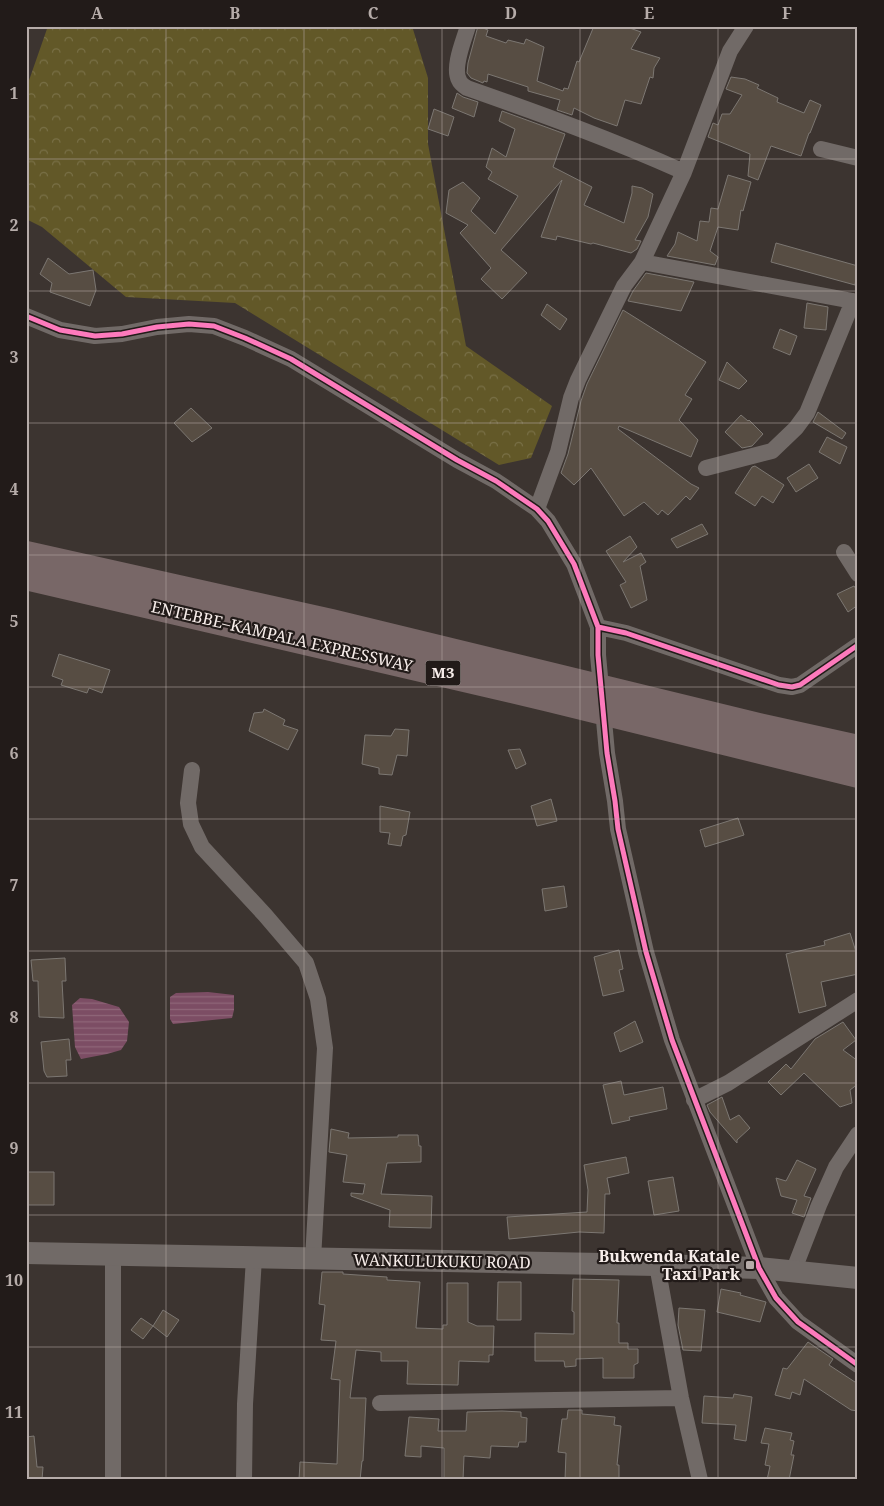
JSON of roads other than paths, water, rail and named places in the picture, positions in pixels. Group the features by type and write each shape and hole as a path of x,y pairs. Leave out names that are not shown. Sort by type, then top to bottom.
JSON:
{"highway":[{"name":"ENTEBBE–KAMPALA EXPRESSWAY","path":"26,555 331,623 759,728 858,749"},
{"name":"ENTEBBE–KAMPALA EXPRESSWAY","path":"26,576 550,698 858,774"}],"main road":[{"name":"WANKULUKUKU ROAD","path":"26,1253 759,1268 858,1278"}],"street":[{"path":"468,26 458,60 457,74 459,82 467,88 602,137 684,172"},
{"path":"538,509 558,452 571,398 578,380 624,286 642,262 684,172 730,51 746,26"},
{"path":"821,149 858,158"},
{"path":"642,262 855,301 807,413 796,428 772,451 706,468"},
{"path":"26,316 60,330 95,336 189,324 214,326 245,338 291,359 457,460 496,481 538,509 548,521 574,564 598,627 598,655 607,753 618,829 646,952 672,1040 694,1100 759,1268 776,1298 798,1322 858,1365"},
{"path":"844,552 858,574"},
{"path":"598,627 626,633 792,687 800,685 858,645"},
{"path":"192,770 188,803 191,824 202,847 265,915 306,963 318,999 325,1048 313,1259"},
{"path":"694,1100 728,1083 858,1000"},
{"path":"793,1272 836,1167 858,1134"},
{"path":"113,1254 113,1480"},
{"path":"244,1480 245,1404 254,1258"},
{"path":"657,1265 681,1398 700,1480"},
{"path":"380,1403 681,1398"}],"place":[{"name":"Bukwenda Katale Taxi Park","path":"750,1265"}]}
